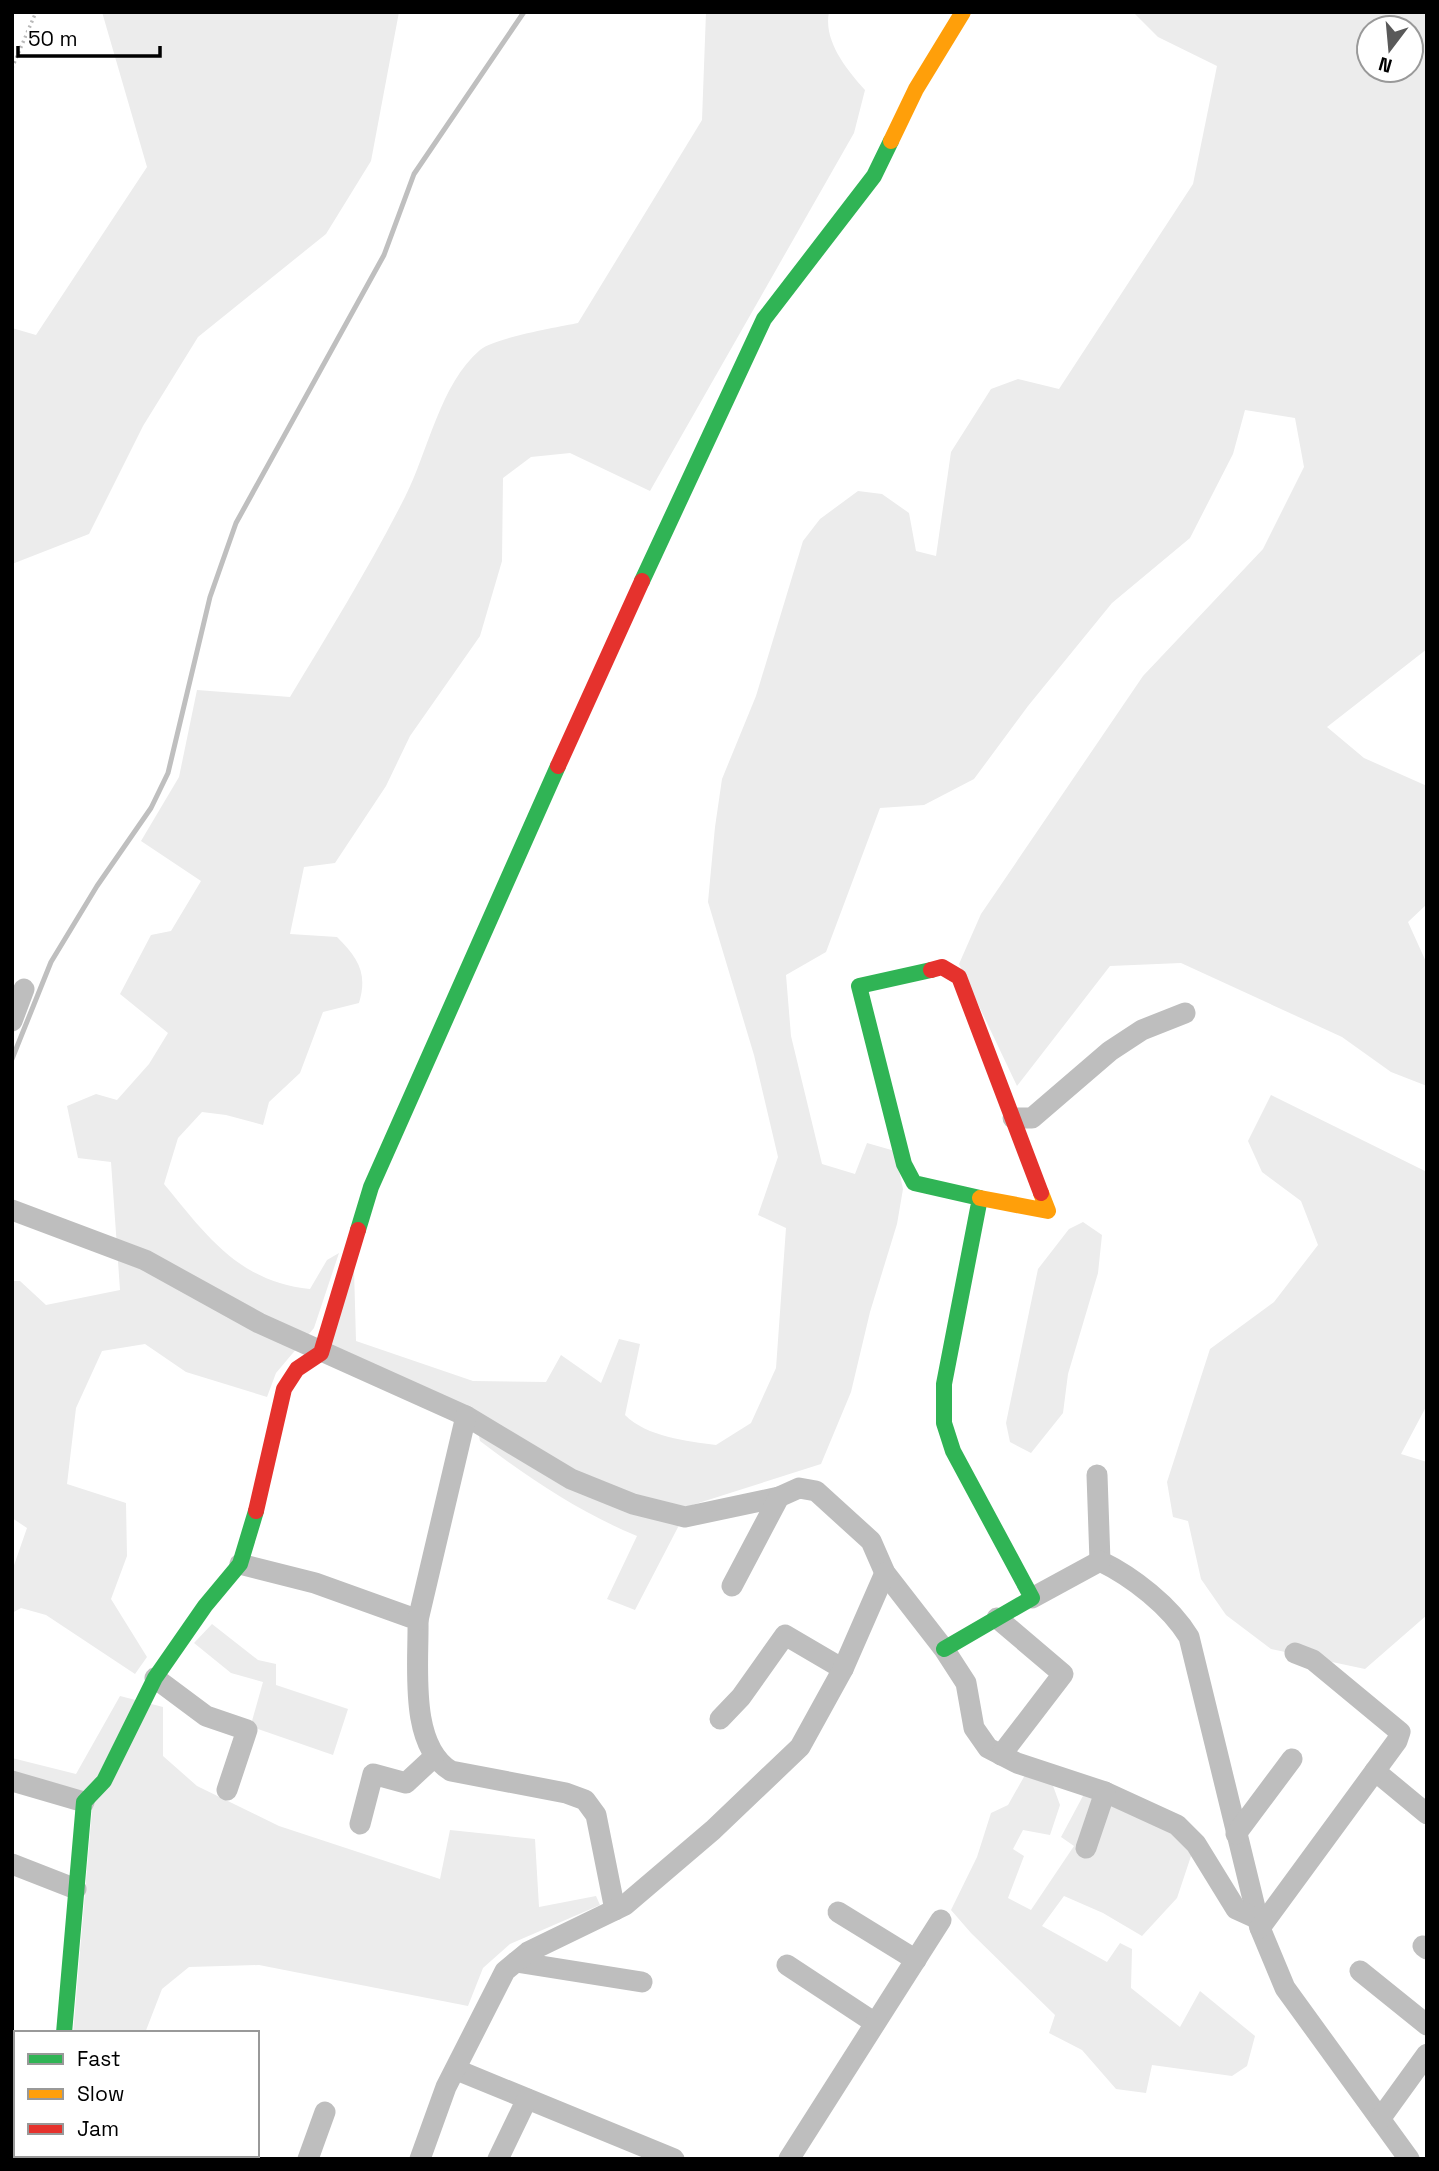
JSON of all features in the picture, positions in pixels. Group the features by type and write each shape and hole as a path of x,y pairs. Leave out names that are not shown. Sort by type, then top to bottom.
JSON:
{"street":[{"path":"64,2031 84,1802 104,1781 155,1678 205,1606 240,1564 256,1511 284,1389 297,1369 321,1353 371,1187 606,658 742,363 764,319 874,176 916,89 963,12"},
{"path":"942,967 959,977 1048,1211 980,1198 914,1184 904,1164 859,986 942,967"},
{"path":"12,1021 24,989"},
{"path":"1013,1118 1032,1118 1110,1051 1142,1030 1185,1013"},
{"path":"980,1198 965,1264 944,1384 944,1423 953,1451 1032,1598"},
{"path":"12,1210 145,1259 259,1323 466,1416 571,1479 633,1504 685,1517 779,1497 799,1488 816,1491 871,1541 885,1573 944,1649 966,1683 974,1727 988,1748 1017,1763 1105,1792 1177,1825 1196,1844 1236,1909 1259,1924"},
{"path":"466,1416 418,1620 421,1723 438,1763 451,1771 566,1793 585,1800 596,1815 615,1910"},
{"path":"1097,1475 1100,1561"},
{"path":"732,1586 779,1497"},
{"path":"944,1649 1100,1561"},
{"path":"1100,1561 1115,1568 1177,1617 1189,1637 1259,1924 1285,1988 1409,2159"},
{"path":"240,1564 315,1583 418,1620"},
{"path":"419,2159 446,2087 505,1971 528,1952 625,1905 713,1830 800,1747 844,1669 885,1573"},
{"path":"998,1618 1063,1674 1001,1755"},
{"path":"720,1719 741,1697 785,1635 844,1669"},
{"path":"1259,1924 1398,1741 1400,1732 1392,1722 1313,1660 1295,1653"},
{"path":"155,1678 206,1716 247,1730 228,1790"},
{"path":"360,1824 373,1774 405,1783 434,1756"},
{"path":"1236,1834 1292,1759"},
{"path":"1375,1771 1427,1814"},
{"path":"12,1781 84,1802"},
{"path":"1086,1848 1105,1792"},
{"path":"12,1864 76,1889"},
{"path":"838,1912 916,1960"},
{"path":"789,2159 941,1920"},
{"path":"516,1962 642,1982"},
{"path":"788,1965 876,2023"},
{"path":"1360,1971 1427,2025"},
{"path":"1380,2119 1427,2054"},
{"path":"457,2070 666,2157"},
{"path":"498,2159 527,2099"},
{"path":"308,2159 326,2112"}],"path":[{"path":"12,68 36,12"}],"shaded area":[{"path":"102,12 399,12 371,161 326,234 198,337 143,426 89,534 12,564 12,328 36,335 147,167"},
{"path":"706,12 829,12 828,23 833,44 844,64 865,90 854,133 650,491 570,453 531,457 503,478 502,561 480,636 410,736 386,786 335,863 304,867 290,934 337,937 356,959 362,974 359,1003 323,1012 300,1073 269,1102 263,1125 202,1112 178,1138 164,1184 210,1238 226,1253 263,1277 285,1285 310,1289 327,1260 339,1253 314,1328 276,1373 267,1397 186,1372 145,1344 102,1351 76,1408 67,1484 126,1503 127,1556 111,1599 147,1657 135,1674 46,1615 21,1608 12,1613 12,1571 27,1528 12,1518 12,1281 20,1281 46,1305 120,1290 111,1162 78,1158 67,1106 96,1094 117,1100 149,1064 168,1033 120,994 151,935 171,931 201,881 141,841 179,777 197,690 290,697 392,523 413,479 436,419 466,364 480,350 498,341 578,323 702,120"},
{"path":"1133,12 1427,12 1427,649 1327,727 1364,758 1427,786 1427,904 1408,922 1427,964 1427,1086 1391,1072 1342,1037 1181,963 1110,966 1017,1086 959,964 981,914 1143,676 1263,549 1304,467 1295,418 1245,410 1233,454 1190,538 1112,603 1028,706 974,779 924,805 880,808 826,952 786,975 791,1036 822,1164 855,1174 867,1143 895,1151 903,1189 897,1224 870,1312 851,1392 821,1464 689,1506 635,1610 607,1599 637,1536 555,1494 480,1441 474,1412 329,1348 354,1269 356,1341 473,1381 546,1382 561,1355 601,1383 619,1339 640,1344 625,1415 634,1422 668,1437 716,1445 751,1423 776,1368 786,1228 758,1215 778,1157 754,1055 708,902 722,779 756,696 803,541 820,519 858,491 882,494 909,513 916,551 936,556 951,452 991,389 1018,379 1059,389 1193,184 1217,66 1158,37"},
{"path":"1271,1095 1427,1172 1427,1405 1401,1454 1427,1462 1427,1615 1365,1669 1271,1649 1226,1615 1201,1579 1188,1521 1173,1517 1167,1482 1210,1349 1274,1302 1318,1245 1301,1201 1262,1172 1248,1141"},
{"path":"1083,1222 1102,1235 1098,1273 1068,1374 1063,1413 1031,1453 1010,1442 1006,1423 1038,1269 1069,1229"},
{"path":"212,1624 258,1660 276,1664 276,1685 348,1709 333,1755 258,1729 252,1721 263,1682 231,1673 194,1643"},
{"path":"120,1696 163,1707 163,1756 197,1786 279,1826 440,1879 450,1830 535,1839 539,1907 596,1896 600,1905 510,1944 483,1968 468,2006 259,1965 189,1967 162,1989 146,2031 73,2031 92,1810 12,1777 12,1758 76,1774"},
{"path":"1025,1775 1052,1783 1060,1805 1050,1835 1023,1830 1013,1849 1024,1856 1008,1898 1031,1910 1074,1846 1061,1837 1084,1794 1174,1833 1192,1853 1177,1898 1142,1936 1103,1913 1064,1896 1042,1926 1107,1962 1120,1943 1132,1949 1131,1988 1180,2027 1200,1991 1255,2036 1247,2066 1232,2076 1152,2065 1146,2093 1116,2089 1082,2050 1049,2033 1055,2015 951,1910 977,1857 991,1813 1008,1805"}],"waterway":[{"path":"12,1059 51,962 97,886 151,808 168,773 210,597 236,523 384,255 414,174 524,12"}],"traffic: fast":[{"path":"642,581 764,319 874,176 891,141"},
{"path":"358,1230 371,1187 558,766"},
{"path":"931,970 859,986 904,1164 914,1183 980,1198 944,1384 944,1423 953,1451 1032,1598 944,1649"},
{"path":"64,2031 84,1802 104,1781 155,1678 205,1606 240,1564 256,1511"}],"traffic: slow":[{"path":"891,141 916,89 963,12"},
{"path":"980,1198 1048,1211 1041,1193"}],"traffic: jam":[{"path":"558,766 642,581"},
{"path":"931,970 942,967 959,977 1041,1193"},
{"path":"256,1511 284,1389 297,1369 321,1353 358,1230"}]}
